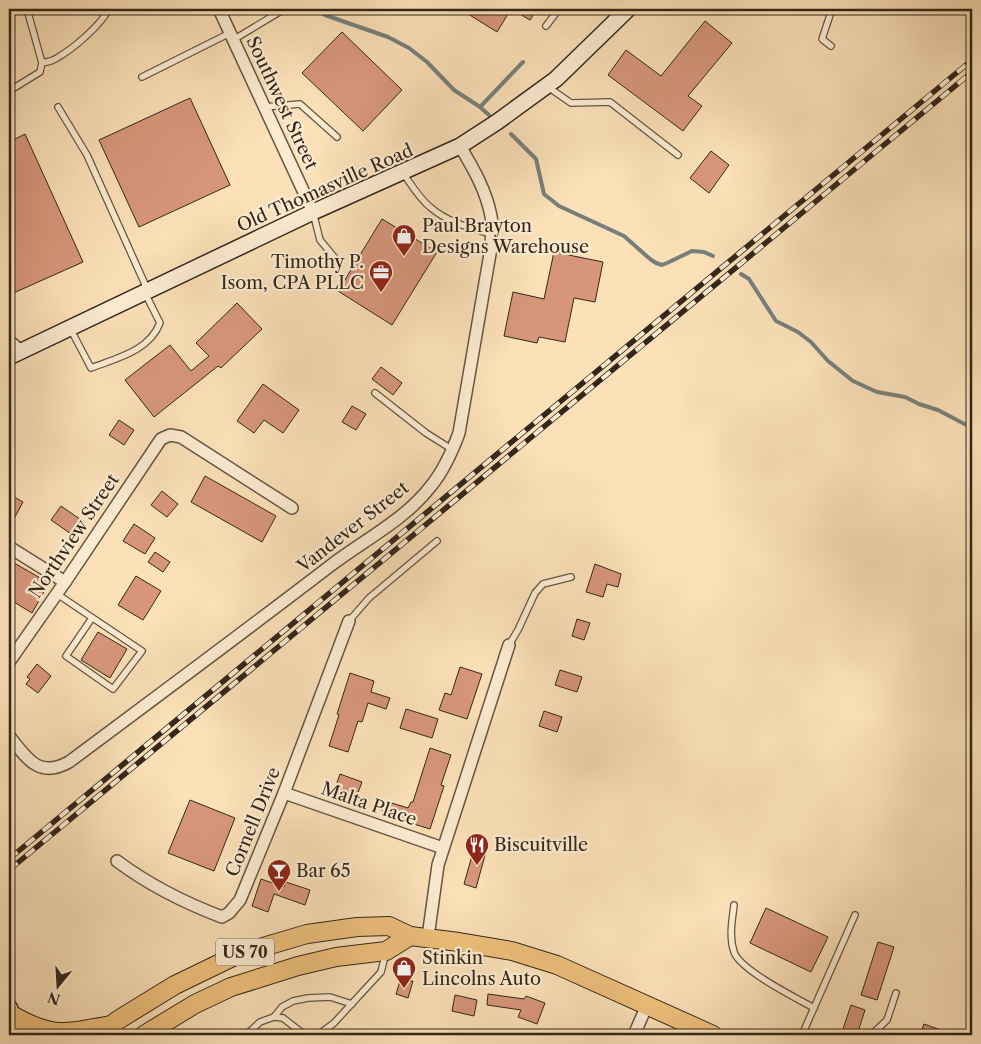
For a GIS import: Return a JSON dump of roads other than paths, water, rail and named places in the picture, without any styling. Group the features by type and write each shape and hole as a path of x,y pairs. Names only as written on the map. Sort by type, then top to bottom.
{"main road":[{"name":"US 70","path":"104,1030 183,981 239,954 307,934 357,927 389,926 419,936 512,951 557,965 713,1035"},
{"name":"US 70","path":"144,1035 195,1004 231,987 298,966 336,958 386,951 419,936"},
{"path":"10,1011 28,1024 58,1033 104,1030"}],"street":[{"name":"Southwest Street","path":"219,9 313,212"},
{"name":"Old Thomasville Road","path":"15,354 313,212 460,146 546,86 587,50 628,9"},
{"name":"Vandever Street","path":"9,736 30,762 40,768 57,768 69,762 410,508 431,487 443,470 453,450 462,414 491,248 491,218 485,195 475,172 460,146"},
{"path":"9,341 15,354"},
{"name":"Northview Street","path":"9,662 161,439 170,435 181,437 292,508"},
{"path":"9,547 65,582"},
{"name":"Cornell Drive","path":"117,861 191,905 222,917 229,913 240,900 284,793 349,621"},
{"path":"419,936 443,848 508,645"},
{"name":"Malta Place","path":"284,793 443,848"},
{"path":"634,1035 646,1005"},
{"path":"10,1011 21,1035"}],"lane":[{"path":"9,91 40,72 42,63 27,9"},
{"path":"42,63 56,59 82,39 105,17 109,9"},
{"path":"546,26 559,9"},
{"path":"831,46 822,38 832,9"},
{"path":"142,77 232,37 281,12"},
{"path":"546,86 571,103 610,102 678,155"},
{"path":"264,107 300,104 337,137"},
{"path":"58,107 87,155 160,323 156,332 143,345 130,353 91,368 70,328"},
{"path":"403,173 430,207 460,225 491,234"},
{"path":"313,212 320,240 335,258"},
{"path":"375,392 426,433 453,450"},
{"path":"349,621 369,598 437,541"},
{"path":"508,645 518,630 535,593 543,584 571,577"},
{"path":"57,594 142,651 113,689 66,656 92,618"},
{"path":"734,905 731,934 735,954 753,972 814,1008"},
{"path":"802,1035 855,915"},
{"path":"249,1034 260,1022 274,1017 282,1018 296,1033 311,1035 322,1032 334,1023 381,972 386,951"},
{"path":"871,1035 886,1020 896,993"},
{"path":"274,1017 282,1007 293,1001 308,998 330,998 352,1004"}],"waterway":[{"path":"315,9 325,15 388,37 409,48 427,62 454,90 489,115"},
{"path":"480,107 523,62"},
{"path":"511,134 536,159 544,194 559,206 624,236 650,259 662,265 692,251 704,252 713,256"},
{"path":"741,274 749,279 776,321 798,332 811,342 828,361 853,381 877,392 905,397 938,410 972,428"}],"railway":[{"path":"9,859 972,60"},
{"path":"9,870 972,72"}],"place":[{"name":"Paul Brayton Designs Warehouse","path":"404,257"},
{"name":"Timothy P. Isom, CPA PLLC","path":"381,293"},
{"name":"Biscuitville","path":"477,866"},
{"name":"Bar 65","path":"279,892"},
{"name":"Stinkin Lincolns Auto","path":"404,989"}]}
